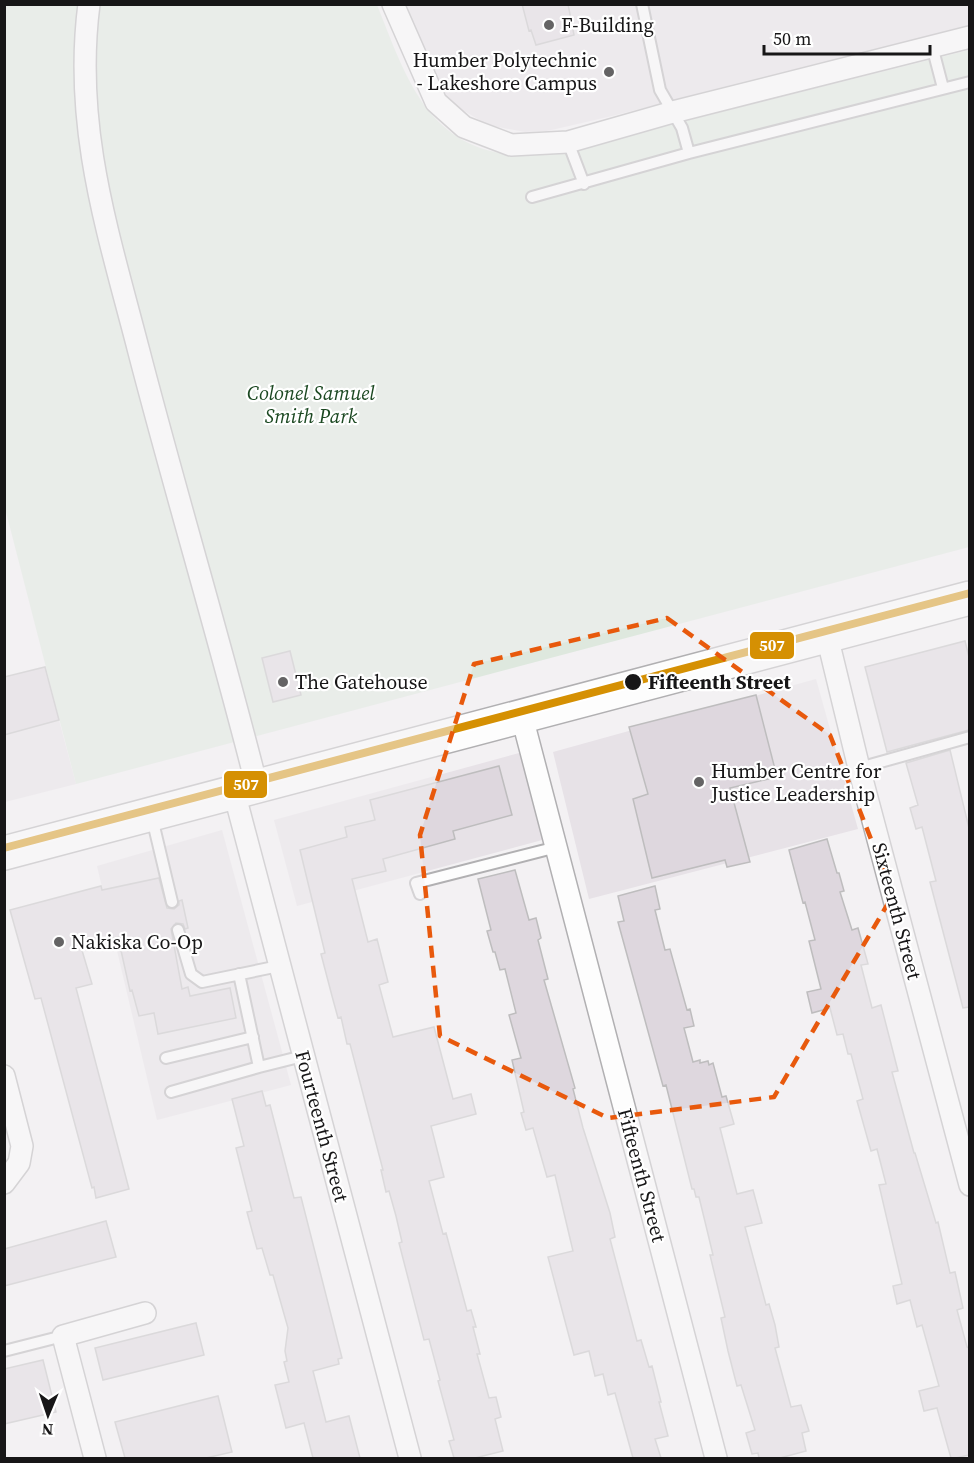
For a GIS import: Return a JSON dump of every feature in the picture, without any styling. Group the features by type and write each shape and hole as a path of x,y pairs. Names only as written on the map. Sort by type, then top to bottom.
{"main road":[{"path":"4,853 969,598"}],"street":[{"name":"Fourteenth Street","path":"89,4 84,56 86,120 101,204 161,439 245,790 279,966 410,1458"},
{"path":"393,4 436,102 464,127 511,145 568,141 969,37"},
{"name":"Sixteenth Street","path":"827,636 859,768 969,1185"},
{"name":"Fifteenth Street","path":"522,717 716,1458"},
{"path":"4,1076 22,1146 19,1162 4,1183"},
{"path":"95,1458 63,1336 145,1313"}],"lane":[{"path":"642,4 660,90 682,128 689,153"},
{"path":"932,46 943,88"},
{"path":"532,197 689,153 969,82"},
{"path":"568,141 584,184"},
{"path":"859,768 969,737"},
{"path":"151,814 172,902"},
{"path":"420,894 416,883 557,847"},
{"path":"178,930 191,974 202,982 279,966"},
{"path":"238,974 259,1067"},
{"path":"166,1058 253,1037"},
{"path":"171,1092 303,1056"},
{"path":"4,1351 63,1336"}],"highlighted area":[{"path":"667,618 830,735 893,895 774,1097 608,1118 440,1036 420,835 474,664"}],"shaded area":[{"name":"Humber Polytechnic - Lakeshore Campus","path":"969,4 970,26 612,116 547,131 525,132 488,125 459,108 446,97 435,80 402,5"},
{"path":"45,667 76,784 5,802 5,677"},
{"path":"816,679 858,829 589,899 553,752"},
{"path":"523,752 546,839 297,906 274,820"},
{"path":"222,830 291,1085 157,1120 97,866"}],"green space":[{"name":"Colonel Samuel Smith Park","path":"4,5 377,5 410,81 423,103 440,123 460,138 485,149 515,155 557,153 969,50 969,547 76,784 5,508"}],"building":[{"name":"F-Building","path":"522,4 568,4 574,35 536,45 531,30 529,31"},
{"path":"965,641 969,657 969,730 887,752 865,667"},
{"name":"The Gatehouse","path":"290,651 301,695 273,702 262,658"},
{"path":"45,667 59,720 4,735 4,677"},
{"name":"Humber Centre for Justice Leadership","path":"756,695 777,777 730,788 750,862 727,867 725,860 652,878 633,799 648,794 629,727"},
{"path":"950,750 969,828 969,1007 963,1008 930,882 936,881 922,827 916,829 910,808 918,805 906,763"},
{"path":"499,766 512,815 453,831 455,839 383,859 386,871 352,879 368,942 377,939 388,982 379,985 393,1037 434,1027 453,1099 471,1094 476,1114 431,1126 444,1177 429,1181 467,1311 471,1310 476,1327 473,1327 480,1354 477,1354 489,1398 496,1397 501,1417 495,1419 503,1451 475,1458 454,1458 449,1441 454,1440 438,1381 440,1380 429,1339 424,1340 399,1243 402,1242 396,1216 389,1191 386,1192 381,1170 383,1170 350,1044 347,1044 341,1017 338,1018 332,996 321,954 325,953 300,850 347,837 345,827 375,820 370,800"},
{"path":"827,839 844,891 840,892 852,930 858,928 868,964 861,965 872,1008 881,1005 898,1071 892,1072 914,1153 936,1223 938,1222 950,1273 955,1272 963,1308 957,1310 969,1348 969,1455 956,1458 951,1458 937,1408 924,1411 919,1391 939,1386 922,1325 917,1327 910,1300 897,1304 893,1286 902,1284 879,1185 886,1184 877,1149 871,1151 857,1101 863,1099 851,1054 848,1054 843,1034 837,1035 830,1008 812,1013 807,992 821,989 809,941 815,940 789,850"},
{"path":"515,870 529,920 536,918 541,938 538,940 548,979 544,980 575,1088 573,1089 583,1128 610,1213 615,1237 610,1239 637,1341 641,1340 649,1367 652,1366 661,1402 659,1402 668,1436 655,1439 661,1458 633,1458 615,1393 608,1395 603,1374 595,1376 589,1351 574,1355 548,1257 573,1251 555,1175 547,1177 533,1128 526,1130 521,1113 524,1112 512,1060 521,1058 509,1015 516,1013 505,969 500,970 487,931 491,930 478,879"},
{"path":"159,878 167,908 174,909 182,900 188,928 185,929 183,924 176,923 171,929 182,989 188,987 190,996 230,988 236,1018 158,1034 154,1013 139,1016 132,990 130,991 118,937 81,947 92,984 76,988 129,1189 96,1198 41,998 35,999 10,910 101,886 102,890"},
{"path":"655,886 660,909 655,910 665,950 670,949 687,1010 690,1009 694,1026 684,1028 693,1062 700,1060 700,1063 708,1061 709,1065 713,1063 722,1097 726,1096 734,1124 720,1128 737,1194 753,1190 762,1223 745,1227 766,1305 769,1304 775,1325 779,1347 775,1348 791,1407 801,1405 809,1431 802,1433 806,1451 780,1458 759,1458 758,1453 752,1454 746,1433 755,1430 741,1385 737,1386 728,1351 721,1318 725,1317 699,1197 696,1197 692,1189 666,1085 663,1086 618,922 624,921 618,896"},
{"path":"262,1091 266,1106 270,1105 294,1198 301,1197 342,1358 338,1359 339,1364 313,1371 326,1422 349,1416 360,1458 313,1458 304,1423 286,1428 275,1385 289,1382 284,1362 287,1361 285,1351 288,1328 273,1275 270,1275 262,1248 257,1249 247,1212 252,1211 236,1148 244,1146 232,1099"},
{"path":"106,1221 116,1257 4,1286 4,1249"},
{"path":"196,1323 204,1355 103,1380 95,1348"},
{"path":"43,1360 56,1412 4,1424 4,1369"},
{"path":"218,1396 232,1452 206,1458 125,1458 115,1422"}],"transit line":[{"name":"507","path":"4,848 970,593"}],"place":[{"name":"F-Building","path":"549,25"},
{"name":"Humber Polytechnic - Lakeshore Campus","path":"609,72"},
{"name":"The Gatehouse","path":"283,682"},
{"name":"Fifteenth Street","path":"633,682"},
{"name":"Humber Centre for Justice Leadership","path":"699,782"},
{"name":"Nakiska Co-Op","path":"59,942"}]}
